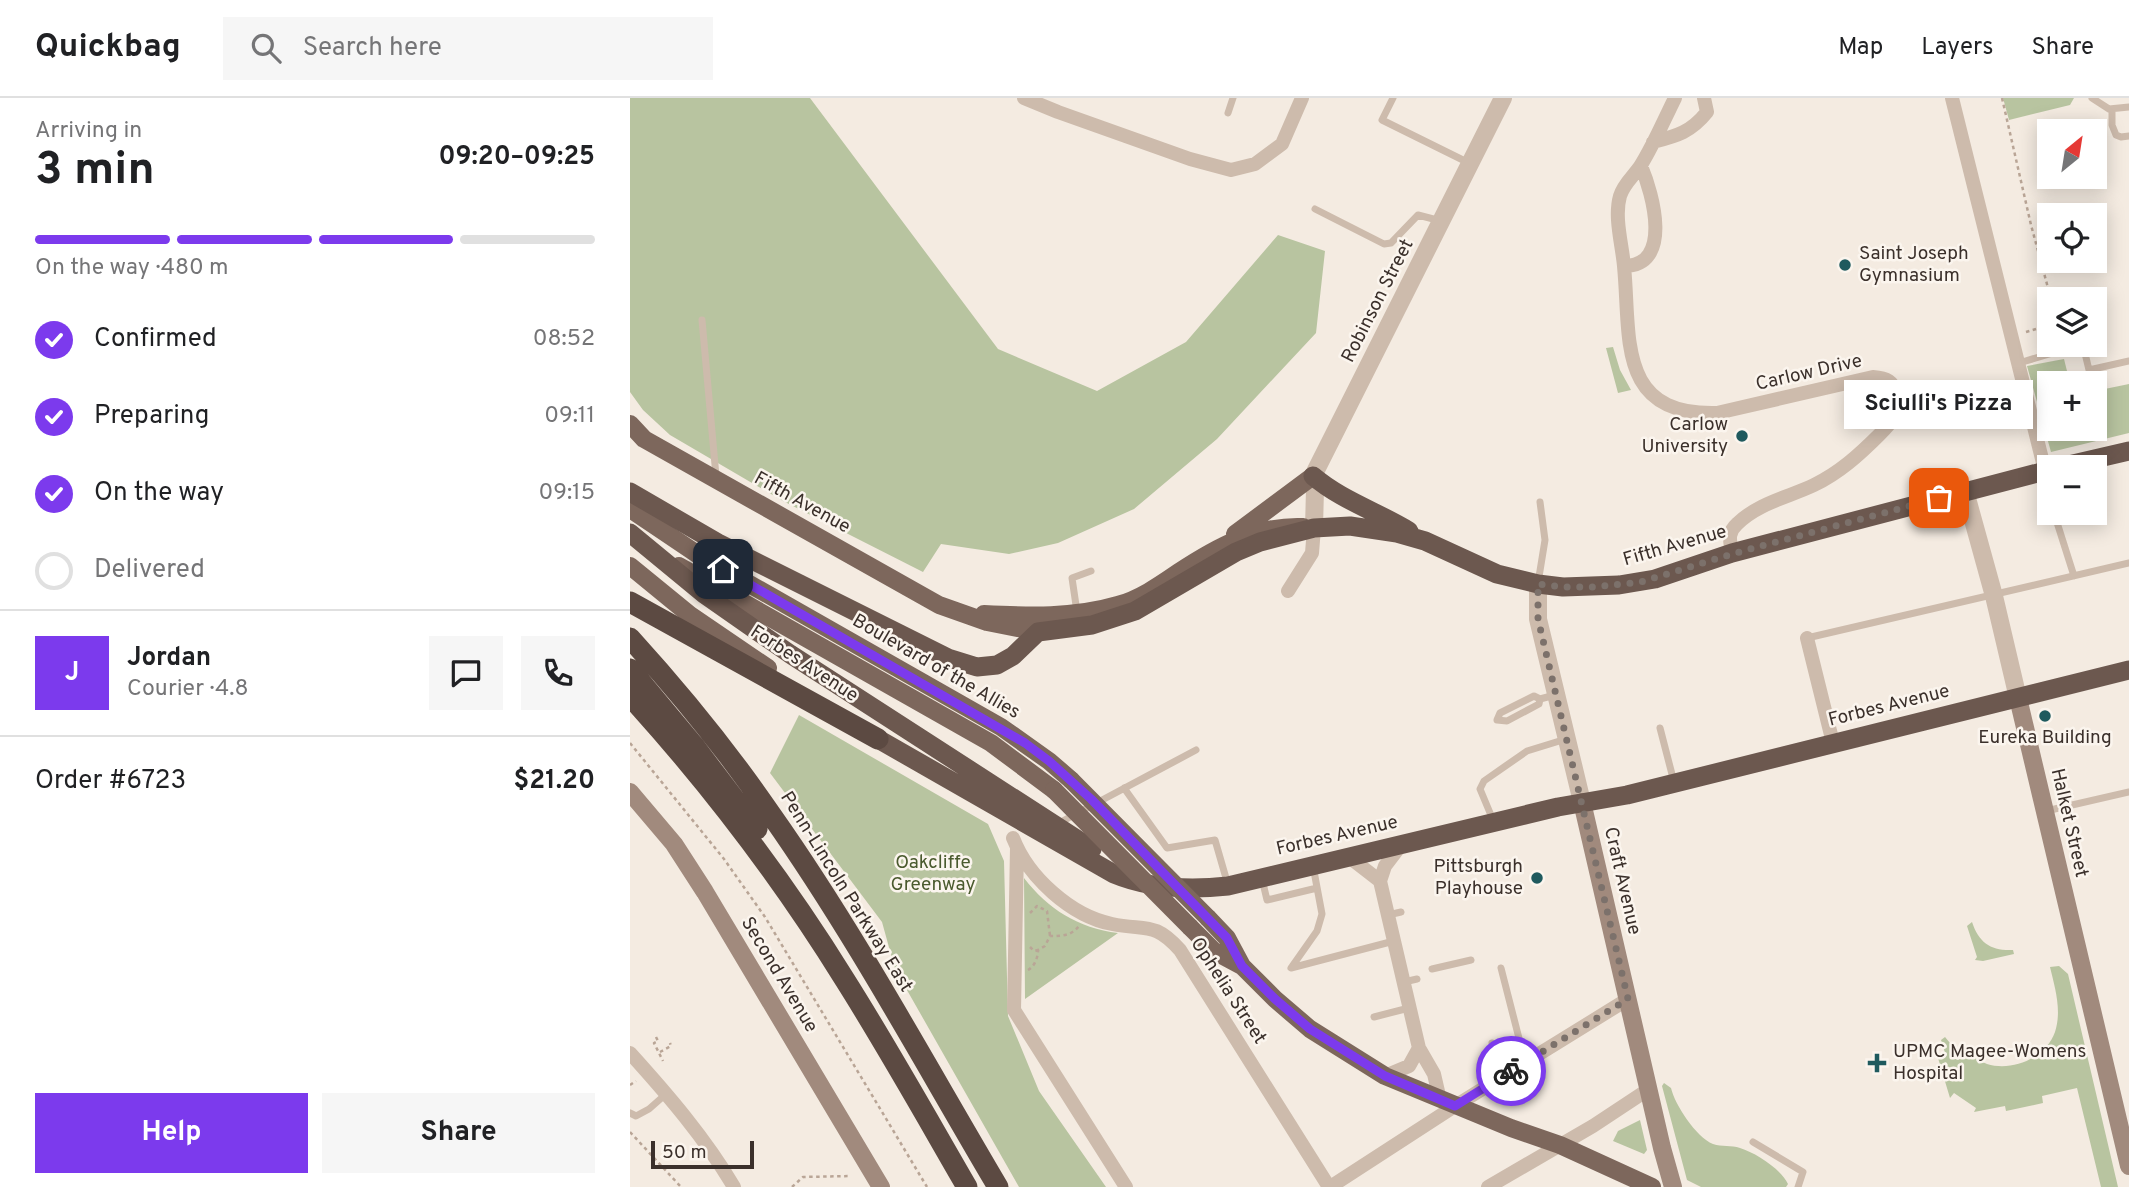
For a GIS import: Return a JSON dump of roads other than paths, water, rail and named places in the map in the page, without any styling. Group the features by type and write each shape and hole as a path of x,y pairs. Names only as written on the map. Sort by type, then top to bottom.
{"highway":[{"name":"Fifth Avenue","path":"2107,456 2129,451"},
{"name":"Fifth Avenue","path":"1038,632 1092,625 1135,611 1236,552 1260,542 1314,528 1334,526 1374,529 1425,541 1496,574 1538,584 1594,587 1641,582 1732,554 2037,473"},
{"path":"1313,476 1338,494 1385,516 1425,541"},
{"path":"630,492 719,542 957,662 977,667 997,665 1013,656 1038,632"},
{"path":"630,533 698,589 790,654 1125,868 1168,886"},
{"path":"630,603 878,739"},
{"name":"Penn-Lincoln Parkway East","path":"630,638 712,734 809,870 998,1187"},
{"path":"630,669 703,757 780,863 967,1187"},
{"name":"Forbes Avenue","path":"878,739 1107,871 1139,883 1197,889 1228,886 1582,802 1674,783 2129,670"},
{"path":"630,696 722,807 805,918 846,981"}],"main road":[{"name":"Fifth Avenue","path":"630,424 644,439 939,605 1006,628 1038,632"},
{"path":"1215,550 1313,476"},
{"name":"Boulevard of the Allies","path":"630,509 700,556 1001,727 1049,761 1227,938 1242,966"},
{"name":"Fifth Avenue","path":"957,612 1045,616 1118,605 1138,597 1215,550 1260,531 1283,526 1314,528"},
{"name":"Boulevard of the Allies","path":"630,533 690,572 991,743 1054,790 1214,951 1242,966 1310,1029 1385,1076 1448,1103 1560,1144 1653,1187"},
{"name":"Forbes Avenue","path":"630,566 713,632 878,739"},
{"name":"Halket Street","path":"2018,698 2124,1123 2129,1166"},
{"name":"Second Avenue","path":"630,792 674,844 705,892 881,1187"},
{"name":"Craft Avenue","path":"1582,802 1673,1187"}],"street":[{"path":"1024,98 1058,113 1190,159 1231,170 1255,164 1282,144 1302,98"},
{"name":"Robinson Street","path":"1314,528 1313,476 1503,98"},
{"name":"Carlow Drive","path":"1675,98 1641,166 1627,182 1620,197 1620,237 1630,354 1642,382 1662,402 1684,410 1717,413 1873,377 1885,378 1894,386 1900,401 1898,412 1857,457 1832,475 1759,508 1739,521 1731,530 1729,538 1732,554"},
{"path":"1952,98 2018,363 2047,455"},
{"path":"1653,142 1675,136 1696,125 1706,105"},
{"path":"1624,267 1637,266 1654,245 1656,228 1653,208 1641,166"},
{"name":"Halket Street","path":"1965,491 2018,698"},
{"path":"1288,591 1312,553 1314,528"},
{"name":"Craft Avenue","path":"1538,584 1538,619 1548,697 1566,739 1582,802"},
{"path":"1807,638 1833,743"},
{"name":"Ophelia Street","path":"1126,1187 1014,1010 1015,843 1046,886 1069,906 1097,920 1150,928 1168,937 1180,950 1330,1187"},
{"path":"1381,881 1385,866 1401,845"},
{"path":"1349,858 1381,881 1394,914 1394,941 1411,981 1410,1008 1419,1048 1448,1103"},
{"path":"1330,1187 1448,1103 1499,1079 1628,999"},
{"path":"1385,1076 1409,1066 1419,1048"},
{"path":"630,1053 708,1148 734,1187"},
{"path":"1488,1187 1649,1089"}],"lane":[{"path":"1228,113 1233,98"},
{"path":"1393,98 1382,120 1470,164"},
{"path":"2092,98 2112,109 2129,107"},
{"path":"2112,109 2112,125 2116,135 2129,136"},
{"path":"1315,209 1384,244 1391,243 1418,215 1442,221"},
{"path":"702,320 716,481"},
{"path":"2018,363 2039,357"},
{"path":"2085,357 2089,370 2129,360"},
{"path":"1538,584 1545,540 1541,502"},
{"path":"2058,525 2074,576"},
{"path":"1807,638 2129,563"},
{"path":"1077,612 1072,578 1091,571"},
{"path":"1534,696 1548,697 1507,721 1497,720 1500,713 1534,696"},
{"path":"1660,728 1674,783"},
{"path":"1495,823 1480,789 1484,781 1527,751 1566,739"},
{"path":"1055,825 1196,750"},
{"path":"1124,788 1167,848 1215,840 1228,886"},
{"path":"2045,811 2129,792"},
{"path":"1313,865 1322,914 1312,939 1290,968 1394,941"},
{"path":"1262,877 1267,900 1317,888"},
{"path":"1432,969 1471,960"},
{"path":"1501,968 1522,1050 1530,1059"},
{"path":"1374,1017 1410,1008"},
{"path":"1492,1043 1499,1079"},
{"path":"633,1115 649,1109 666,1094"},
{"path":"1753,1142 1803,1172 1798,1187"}],"place":[{"name":"Saint Joseph Gymnasium","path":"1845,265"},
{"name":"Carlow University","path":"1742,436"},
{"name":"Sciulli's Pizza","path":"1939,498"},
{"name":"Eureka Building","path":"2045,716"},
{"name":"Pittsburgh Playhouse","path":"1537,878"},
{"name":"UPMC Magee-Womens Hospital","path":"1877,1063"}],"park label":[{"name":"Oakcliffe Greenway","path":"933,874"}]}
